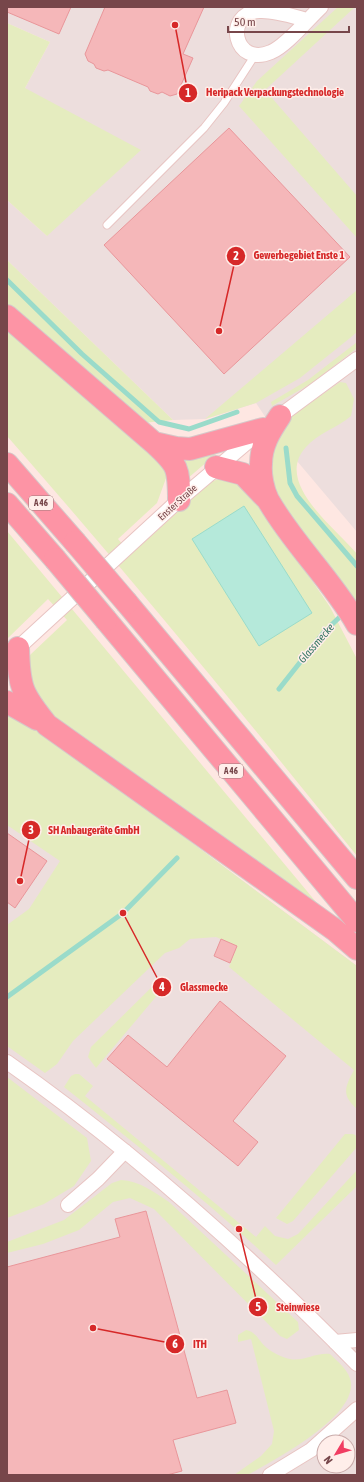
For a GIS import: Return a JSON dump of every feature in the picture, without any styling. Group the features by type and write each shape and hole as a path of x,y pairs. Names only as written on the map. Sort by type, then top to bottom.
{"highway":[{"path":"7,316 154,443 176,467 179,478 178,500"},
{"path":"154,443 176,448 190,449 272,423"},
{"path":"267,498 261,474 262,457 272,423"},
{"name":"A 46","path":"7,464 127,603 357,878"},
{"path":"216,467 243,474 254,483 267,498 336,591 356,622"},
{"name":"A 46","path":"7,504 55,559 357,921"},
{"path":"12,653 19,671 24,695 47,725"},
{"path":"7,702 47,725 335,930 357,949"}],"street":[{"path":"307,20 264,11 253,12 245,16 237,28 236,34 247,52 255,55 269,53 280,47 321,7"},
{"name":"Enster Straße","path":"12,653 178,500 216,467 357,359"},
{"path":"7,1062 46,1089 125,1151 230,1240 357,1364"},
{"path":"68,1205 98,1179 125,1151"},
{"path":"336,1342 357,1340"},
{"path":"270,1475 311,1450 357,1409"}],"lane":[{"path":"107,225 204,128 224,103 255,55"}],"shaded area":[{"path":"7,7 357,7 357,532 286,448 256,403 205,419 173,420 7,260 7,200 47,236 25,88 50,42 7,23"},
{"path":"7,710 160,819 357,966 357,1475 7,1475"}],"green space":[{"path":"338,7 355,7 265,90 357,196 357,238 239,106 257,81"},
{"path":"7,23 50,42 25,88 141,150 47,236 7,200"},
{"path":"7,260 173,420 142,423 7,305"},
{"path":"357,290 357,332 350,338 300,378 256,403 205,419"},
{"path":"7,328 169,470 157,503 118,539 131,554 211,482 223,478 232,479 250,490 330,607 357,659 357,856 184,644 7,436"},
{"path":"357,342 357,348 312,383 272,406 271,402 308,380"},
{"path":"340,382 346,383 354,399 351,416 316,438 306,447 298,461 297,475 302,490 311,504 357,554 357,606 283,506 273,485 270,452 286,420"},
{"path":"223,448 187,479 175,453"},
{"path":"7,531 326,914 53,719 28,685 30,655 67,620 48,599 7,639"},
{"path":"7,710 18,716 160,819 357,966 357,1109 352,1104 346,1091 348,1081 354,1070 229,967 237,946 216,937 190,939 179,948 165,953 73,1041 57,1064 45,1073 7,1046 7,925 29,909 60,861 7,825"},
{"path":"163,976 167,978 165,986 96,1068 88,1057 91,1047"},
{"path":"79,1074 93,1086 85,1096 256,1237 265,1226 275,1236 288,1239 298,1234 357,1170 357,1186 276,1265 198,1196 64,1087 71,1076"},
{"path":"7,1077 87,1138 91,1161 74,1186 44,1204 7,1218"},
{"path":"345,1134 353,1134 357,1136 357,1147 293,1221 287,1224 276,1218"},
{"path":"121,1180 134,1182 141,1185 169,1202 298,1322 299,1330 287,1339 280,1336 154,1209 130,1198 113,1202 79,1230 43,1244 7,1253 7,1242 64,1220 112,1183"},
{"path":"246,1330 253,1333 269,1350 287,1358 295,1360 320,1354 330,1354 346,1371 351,1383 349,1396 341,1409 329,1422 314,1434 298,1446 255,1471 247,1475 234,1475 261,1456 272,1444 274,1431 251,1339 238,1342 238,1335"}],"water":[{"path":"244,506 312,613 259,646 192,539"}],"building":[{"path":"7,7 71,7 59,34 7,12"},
{"path":"105,7 204,7 183,54 193,58 177,94 170,96 162,92 158,94 150,91 148,87 108,70 104,71 96,68 94,64 88,61 85,54"},
{"path":"229,128 350,257 224,374 104,245"},
{"path":"7,833 47,861 15,908 7,902"},
{"path":"221,939 237,946 230,963 214,956"},
{"path":"220,1001 286,1056 233,1121 258,1142 238,1166 107,1059 128,1035 167,1067"},
{"path":"146,1211 197,1398 227,1390 236,1423 173,1440 182,1471 167,1475 7,1475 7,1267 120,1237 115,1219"}],"waterway":[{"path":"7,280 82,354 159,422 189,429 237,412"},
{"path":"286,448 290,483 297,496 357,566"},
{"name":"Glassmecke","path":"279,689 324,632 344,613"},
{"name":"Glassmecke","path":"7,997 123,913 177,858"}],"place":[{"name":"Heripack Verpackungstechnologie","path":"175,25"},
{"name":"Gewerbegebiet Enste 1","path":"219,331"},
{"name":"SH Anbaugeräte GmbH","path":"20,881"},
{"name":"Glassmecke","path":"123,913"},
{"name":"Steinwiese","path":"239,1229"},
{"name":"ITH","path":"93,1328"}]}
